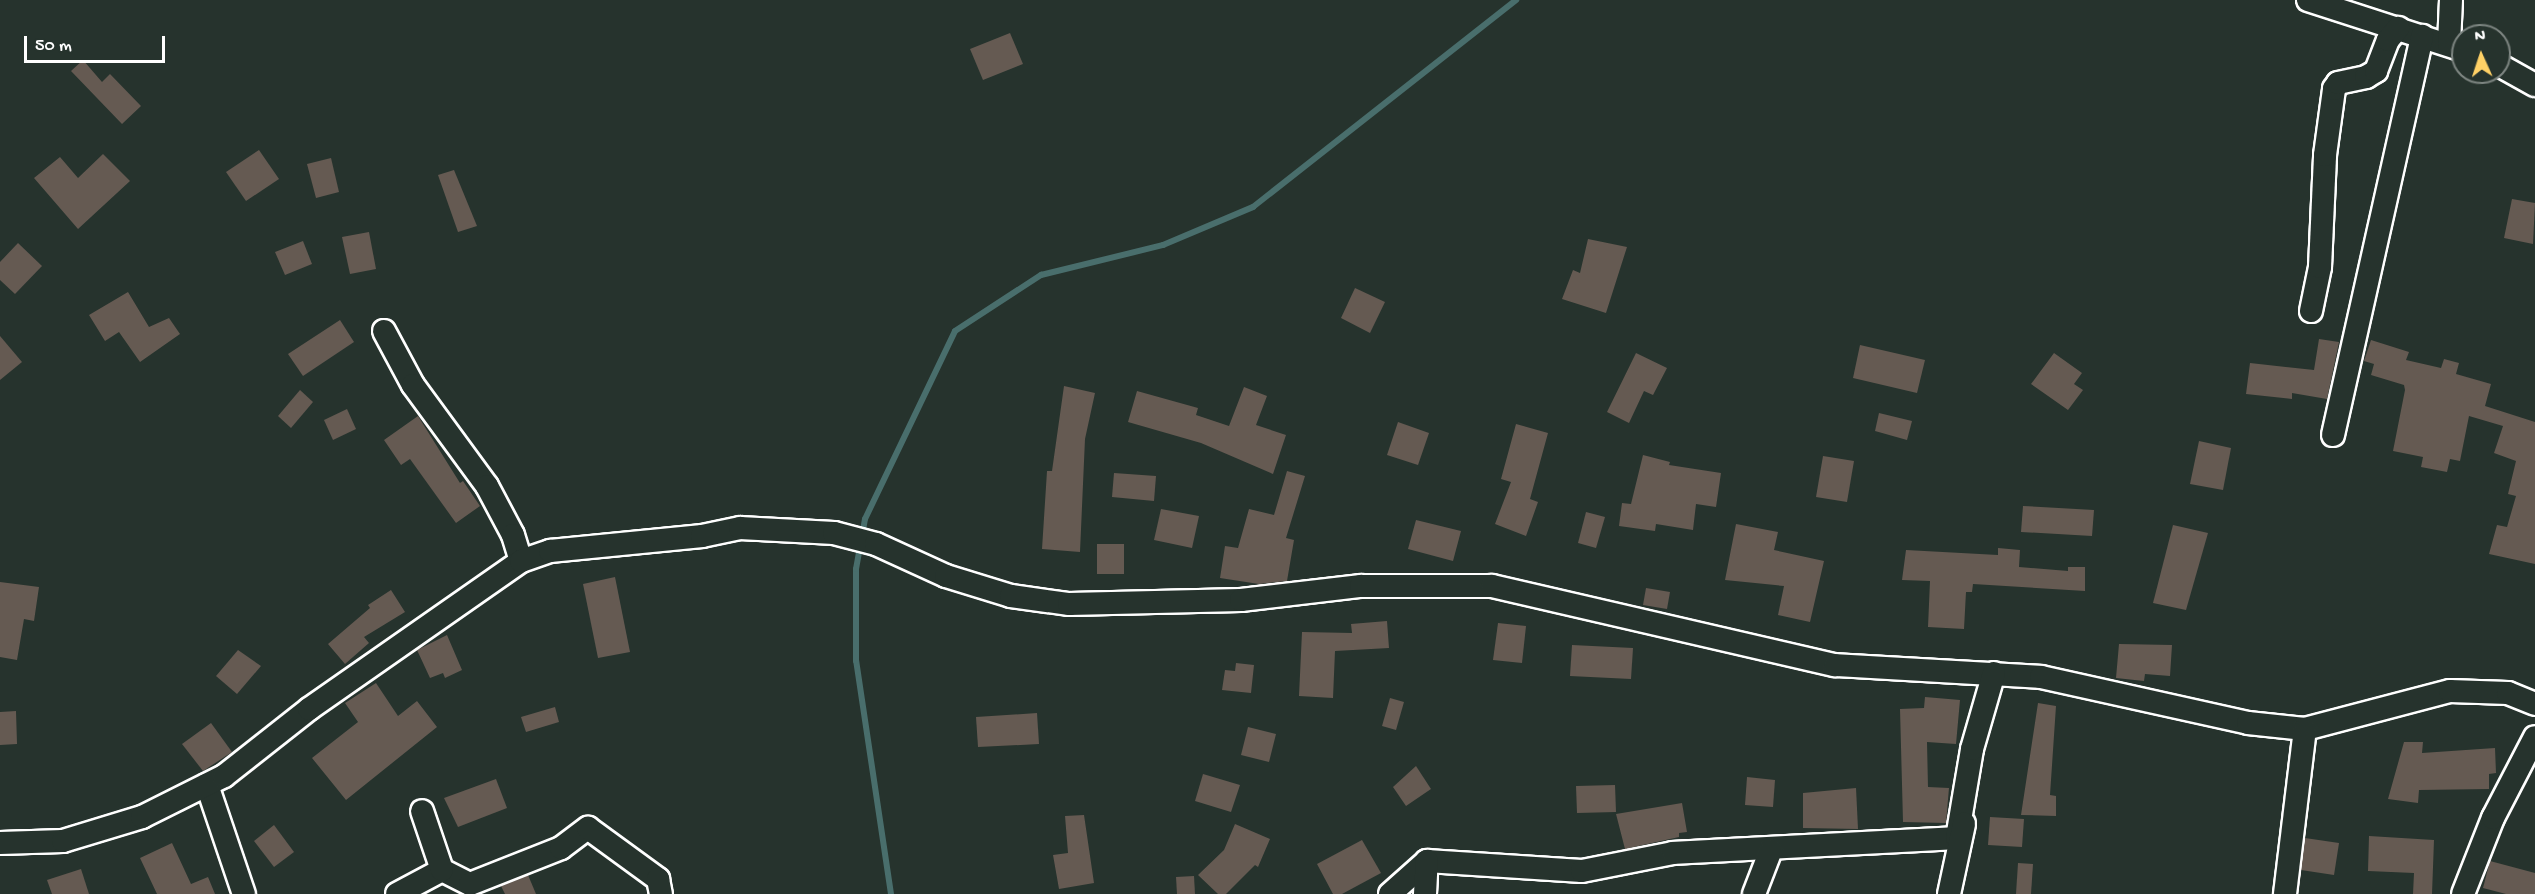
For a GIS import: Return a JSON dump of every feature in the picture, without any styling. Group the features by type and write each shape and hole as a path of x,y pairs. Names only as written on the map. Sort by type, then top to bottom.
{"street":[{"path":"2308,0 2451,45"},
{"path":"2451,0 2454,24"},
{"path":"2311,312 2320,267 2325,155 2334,90 2338,83 2366,77 2376,71 2388,40 2398,28"},
{"path":"2333,435 2422,36"},
{"path":"2511,72 2535,85"},
{"path":"384,331 412,385 487,486 513,535 520,561"},
{"path":"0,843 63,841 142,817 207,785 520,561 550,551 702,536 740,528 846,536 872,543 978,586 1011,596 1069,604 1241,600 1373,585 1492,585 1834,665 2041,677 2248,723 2305,729 2450,691 2508,693 2535,704"},
{"path":"1390,894 1427,861 1582,870 1673,853 1771,850 1957,838 1972,749 1994,673"},
{"path":"1949,894 1994,673"},
{"path":"2284,894 2305,729"},
{"path":"2463,894 2493,818 2535,737"},
{"path":"207,785 244,894"},
{"path":"422,811 442,870 470,884 561,848 588,828 658,879 661,894"},
{"path":"1754,894 1771,850"},
{"path":"1425,894 1427,861"},
{"path":"397,894 442,870"}],"building":[{"path":"1010,33 1023,64 983,80 970,49"},
{"path":"83,60 102,82 110,74 141,106 122,124 71,71"},
{"path":"259,150 279,179 246,201 226,172"},
{"path":"103,154 130,181 78,229 34,178 60,157 78,178"},
{"path":"331,158 339,192 316,198 307,164"},
{"path":"454,170 477,226 458,232 438,175"},
{"path":"2512,199 2535,203 2533,244 2504,238"},
{"path":"369,232 376,269 350,274 342,237"},
{"path":"1588,239 1627,247 1606,313 1562,299 1573,270 1580,273"},
{"path":"303,241 312,264 285,275 275,252"},
{"path":"18,243 42,266 15,294 0,280 0,262"},
{"path":"1355,288 1385,302 1370,333 1341,318"},
{"path":"128,292 149,327 169,318 180,334 140,362 119,332 105,341 89,315"},
{"path":"340,320 354,342 303,376 288,354"},
{"path":"0,336 22,362 0,380"},
{"path":"2319,339 2339,342 2327,399 2292,393 2292,399 2246,394 2250,363 2314,370"},
{"path":"2371,340 2409,352 2406,360 2441,368 2444,359 2459,363 2456,374 2491,384 2485,406 2535,422 2535,564 2489,554 2497,525 2507,527 2516,496 2508,494 2516,461 2494,453 2503,426 2469,416 2460,461 2450,459 2447,472 2421,467 2423,457 2393,451 2405,390 2404,385 2371,375 2374,364 2364,361"},
{"path":"1860,345 1925,360 1917,393 1853,378"},
{"path":"1636,353 1667,368 1653,395 1644,391 1629,423 1607,412"},
{"path":"2054,353 2082,373 2074,384 2083,390 2068,410 2031,384"},
{"path":"1064,386 1095,393 1085,439 1080,552 1042,549 1047,471 1052,471"},
{"path":"1244,387 1267,396 1256,425 1286,435 1273,474 1201,443 1128,422 1137,391 1198,408 1196,415 1229,426"},
{"path":"300,390 313,402 291,428 278,416"},
{"path":"347,409 356,429 333,440 324,420"},
{"path":"1879,413 1912,421 1907,440 1875,431"},
{"path":"418,416 460,483 463,481 480,506 456,523 410,459 401,465 384,440"},
{"path":"1398,422 1429,433 1418,465 1387,455"},
{"path":"1516,424 1548,433 1530,499 1538,502 1526,536 1495,524 1511,482 1501,479"},
{"path":"2199,441 2231,448 2223,490 2190,484"},
{"path":"1643,455 1670,462 1669,465 1721,473 1716,507 1696,504 1693,530 1656,524 1655,531 1619,526 1622,503 1631,504"},
{"path":"1823,456 1854,461 1847,502 1816,497"},
{"path":"1287,471 1305,476 1286,538 1294,540 1287,581 1259,584 1220,578 1225,546 1238,548 1249,509 1274,515"},
{"path":"1114,473 1156,476 1154,501 1112,497"},
{"path":"2023,506 2094,510 2092,536 2021,532"},
{"path":"1161,509 1199,516 1192,548 1154,540"},
{"path":"1586,512 1605,517 1596,548 1578,543"},
{"path":"1416,520 1461,531 1453,561 1408,549"},
{"path":"1736,524 1778,532 1774,550 1824,561 1810,622 1778,615 1784,586 1725,580"},
{"path":"2173,525 2208,533 2186,610 2153,603"},
{"path":"1097,544 1124,544 1124,574 1097,574"},
{"path":"1998,548 2020,550 2019,567 2068,571 2068,567 2085,567 2085,591 1973,584 1972,592 1966,592 1964,629 1928,627 1930,581 1902,580 1906,550 1998,555"},
{"path":"615,577 630,652 598,658 583,584"},
{"path":"0,582 39,587 34,621 24,619 17,660 0,657"},
{"path":"1646,588 1670,592 1667,609 1643,605"},
{"path":"391,590 405,612 364,637 369,643 345,664 328,644 370,608 368,605"},
{"path":"1387,621 1389,648 1335,651 1333,698 1299,696 1302,632 1352,633 1351,624"},
{"path":"1498,623 1526,626 1522,663 1493,660"},
{"path":"447,635 462,670 445,678 443,673 430,678 417,650"},
{"path":"2119,644 2172,645 2170,676 2145,674 2144,681 2116,678"},
{"path":"1572,645 1633,648 1631,679 1570,676"},
{"path":"238,650 261,666 237,694 216,676"},
{"path":"1236,663 1254,665 1251,693 1222,690 1225,670 1235,671"},
{"path":"376,683 398,716 417,701 437,727 346,800 312,758 358,722 345,703"},
{"path":"1925,697 1960,700 1956,744 1927,742 1928,787 1949,788 1946,823 1903,822 1900,709 1924,708"},
{"path":"1390,698 1404,702 1396,730 1382,726"},
{"path":"2038,703 2056,706 2050,795 2056,796 2056,816 2021,815"},
{"path":"555,707 559,722 526,732 521,717"},
{"path":"16,711 17,744 0,745 0,712"},
{"path":"1037,713 1039,744 978,747 976,717"},
{"path":"211,723 232,752 203,771 182,744"},
{"path":"1248,727 1276,734 1269,762 1241,755"},
{"path":"2404,742 2423,742 2422,753 2495,748 2496,773 2489,774 2489,789 2419,790 2418,803 2388,799"},
{"path":"1416,766 1431,789 1406,806 1393,787"},
{"path":"1203,774 1240,785 1231,812 1195,801"},
{"path":"1747,777 1775,780 1773,807 1745,805"},
{"path":"496,779 507,808 458,827 444,798"},
{"path":"1615,785 1616,812 1577,813 1576,786"},
{"path":"1856,788 1858,829 1803,828 1803,793"},
{"path":"1682,803 1687,832 1679,833 1679,837 1625,849 1616,814"},
{"path":"1084,815 1094,883 1059,889 1053,855 1068,853 1065,816"},
{"path":"1990,817 2024,819 2022,847 1988,845"},
{"path":"1235,824 1270,839 1258,867 1255,865 1226,894 1218,894 1198,875 1224,850"},
{"path":"274,825 294,852 274,867 254,841"},
{"path":"2369,836 2434,840 2432,894 2413,894 2414,873 2368,871"},
{"path":"2305,838 2339,843 2334,875 2301,870"},
{"path":"1362,840 1381,873 1342,894 1333,894 1317,864"},
{"path":"172,843 191,884 208,877 215,894 157,894 140,858"},
{"path":"2490,861 2535,873 2535,894 2506,894 2483,888"},
{"path":"2018,863 2033,864 2031,894 2016,894"},
{"path":"81,869 89,894 52,894 47,880"},
{"path":"528,875 536,894 505,894 501,886"},
{"path":"1194,876 1195,894 1177,894 1176,877"}],"waterway":[{"path":"891,894 856,661 856,569 865,519 955,331 1041,275 1163,245 1253,207 1516,0"}]}
